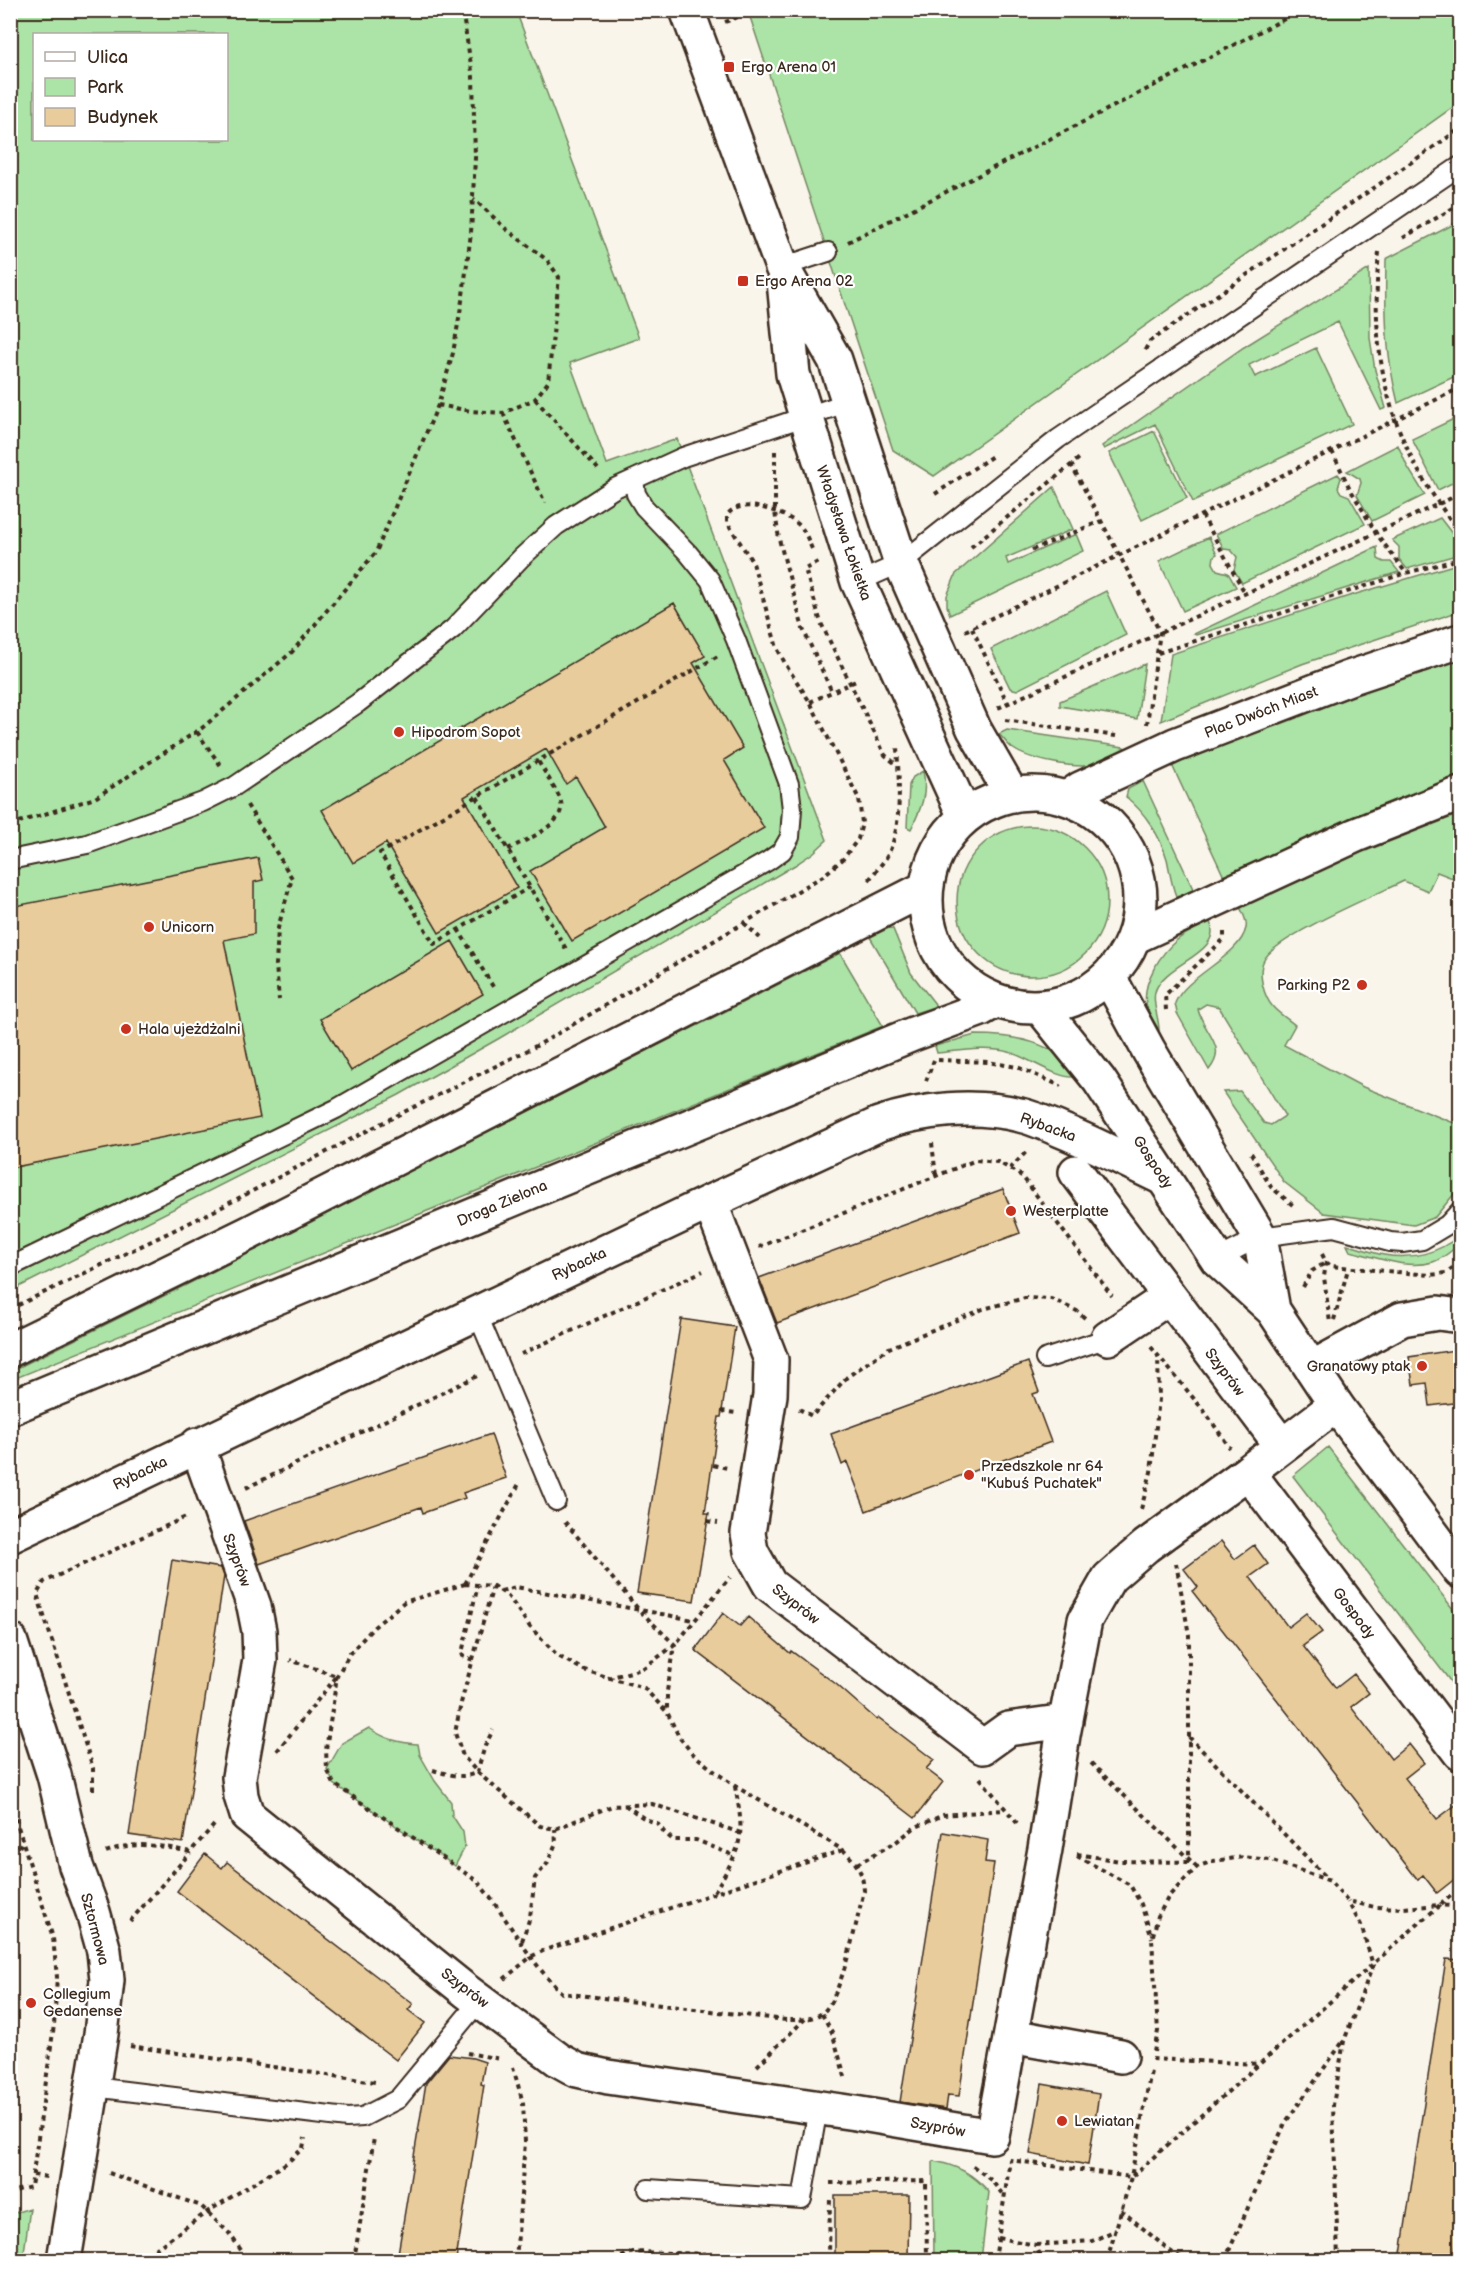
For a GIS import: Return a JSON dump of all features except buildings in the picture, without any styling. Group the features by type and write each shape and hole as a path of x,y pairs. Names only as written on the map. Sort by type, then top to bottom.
{"street":[{"name":"Władysława Łokietka","path":"687,10 782,267 835,360 901,563 974,729 1012,795"},
{"name":"Władysława Łokietka","path":"782,267 793,374 858,582 965,817"},
{"name":"Plac Dwóch Miast","path":"1067,798 1080,789 1175,745 1349,678 1461,641"},
{"path":"1040,793 1067,798 1098,814 1122,838 1137,870 1141,904 1134,937 1124,959 1109,977 1089,992 1066,1003 1041,1008 1017,1007 995,1001 970,987 950,968 935,944 927,916 926,888 933,861 946,837 965,817 987,803 1012,795 1040,793"},
{"path":"1134,937 1356,835 1461,794"},
{"path":"10,1350 249,1233 926,888"},
{"name":"Gospody","path":"1109,977 1159,1069 1260,1237 1273,1310"},
{"name":"Droga Zielona","path":"10,1408 913,1034 981,1009 995,1001"},
{"name":"Gospody","path":"1041,1008 1099,1080 1217,1259 1273,1310 1336,1405 1461,1570"},
{"name":"Rybacka","path":"10,1536 711,1202 879,1124 908,1114 981,1111 1020,1115 1084,1140 1163,1178"},
{"name":"Szyprów","path":"1076,1172 1282,1446"},
{"name":"Szyprów","path":"711,1202 771,1360 770,1395 748,1533 751,1551 770,1585 983,1747 1008,1729 1065,1728"},
{"path":"1120,1330 1169,1297"},
{"path":"1312,1368 1402,1318 1438,1313 1461,1316"},
{"name":"Szyprów","path":"197,1445 254,1606 259,1631 260,1660 239,1777 241,1796 247,1815 480,2000 559,2060 576,2070 608,2077 804,2105 992,2136 1045,1849 1084,1620 1109,1578 1146,1546 1336,1405"},
{"name":"Gospody","path":"1248,1472 1461,1753"},
{"name":"Sztormowa","path":"10,1640 54,1775 76,1866 104,1951 107,1980 93,2087 64,2260"},
{"path":"1011,2036 1121,2056"}],"lane":[{"path":"858,582 901,563 1058,439 1461,166"},
{"path":"782,267 828,252"},
{"path":"10,860 87,844 203,802 235,786 358,702 453,629 521,558 556,526 615,488 683,457 849,402"},
{"path":"10,1268 336,1109 782,851 789,837 792,809 789,784 738,644 710,580 644,507 636,494 634,480"},
{"path":"1217,1259 1260,1237 1334,1227 1390,1242 1422,1240 1447,1225 1461,1211"},
{"path":"477,1313 556,1501"},
{"path":"1045,1359 1120,1330"},
{"path":"93,2087 347,2118 363,2117 398,2099 480,2000"},
{"path":"648,2189 802,2199 804,2105"}],"path":[{"path":"10,825 95,798 197,732 292,652 376,552 438,405 453,353 463,295 471,233 476,158 473,77 462,10"},
{"path":"749,14 756,10"},
{"path":"828,252 1302,10"},
{"path":"438,405 471,411 502,413 535,399 548,381 559,277 547,260 506,229 473,199"},
{"path":"1397,241 1461,204"},
{"path":"1388,246 1379,252 1376,307 1378,352 1388,397 1395,420 1413,459 1438,504 1461,532"},
{"path":"1008,704 972,628 1461,388"},
{"path":"535,399 615,488"},
{"path":"502,413 556,526"},
{"path":"1332,451 1348,485 1376,533 1406,573"},
{"path":"1071,464 1160,632 1148,721"},
{"path":"991,711 1461,494"},
{"path":"10,1309 218,1209 540,1044 823,876 843,860 858,838 862,823 859,799 810,702 777,648 753,563 727,522 727,514 738,506 753,506 792,520 802,528 822,572"},
{"path":"775,512 779,539 804,629 832,692"},
{"path":"1202,514 1245,594"},
{"path":"1032,550 1101,521"},
{"path":"1158,653 1406,573 1461,559"},
{"path":"818,562 805,569 821,623 885,755 898,765"},
{"path":"530,887 434,944 380,853 738,644"},
{"path":"810,702 858,680"},
{"path":"997,718 1125,737"},
{"path":"197,732 235,786 292,878 278,928 276,965 279,1000"},
{"path":"868,881 888,856 896,827 899,804 896,738"},
{"path":"508,849 550,826 560,815 561,802 538,761"},
{"path":"477,797 579,970"},
{"path":"1169,1018 1165,1009 1165,995 1224,939 1225,930 1222,922"},
{"path":"458,929 507,1011"},
{"path":"924,1053 934,1060 988,1062 1017,1067 1064,1088"},
{"path":"1247,1147 1271,1187 1306,1216 1326,1263 1324,1277 1331,1332 1348,1269"},
{"path":"93,1796 93,1768 37,1594 44,1582 217,1503 500,1364 733,1257 976,1160 998,1162 1022,1176 1120,1330"},
{"path":"1326,1263 1348,1269 1430,1275 1446,1273 1461,1262"},
{"path":"1300,1294 1312,1271 1326,1263"},
{"path":"770,1395 812,1416 847,1377 889,1348 983,1309 1024,1298 1051,1299 1120,1330 1158,1355 1248,1472"},
{"path":"1140,1513 1151,1472 1159,1399 1158,1355"},
{"path":"465,1584 520,1483 534,1449"},
{"path":"556,1501 567,1526 639,1610 675,1645"},
{"path":"1173,1526 1175,1558 1189,1635 1191,1860"},
{"path":"607,1678 642,1669 675,1645 736,1569"},
{"path":"465,1584 478,1585 493,1586 508,1596 530,1627 558,1656 584,1670 644,1688 667,1712 679,1737 692,1753 735,1786 843,1850 857,1864 864,1876 864,1891 835,1998 822,2013 805,2019 786,2020 562,1993 477,1881 334,1784 327,1769 326,1750 337,1676 350,1653 374,1627 404,1602 465,1584"},
{"path":"472,1660 463,1656 462,1653 478,1585"},
{"path":"493,1586 472,1660 455,1733 463,1756 477,1772 534,1822 555,1829 612,1806 652,1804 741,1833"},
{"path":"500,1591 516,1587 694,1620"},
{"path":"667,1712 667,1691 675,1645"},
{"path":"260,1660 281,1657 337,1676"},
{"path":"1065,1728 1197,1867"},
{"path":"433,1770 458,1776 470,1776 477,1772 493,1730"},
{"path":"1189,1737 1347,1901 1361,1925 1373,1965 1344,2041 1333,2105 1338,2260"},
{"path":"714,1893 739,1846 741,1818 735,1786"},
{"path":"10,1801 53,1938 57,1977 54,2025 31,2187 10,2192"},
{"path":"625,1805 645,1819 657,1823 673,1840 696,1840 735,1856"},
{"path":"857,1864 896,1842 914,1828 943,1815 1004,1810"},
{"path":"522,1942 530,1917 535,1878 547,1864 556,1843 555,1829"},
{"path":"10,1840 25,1848"},
{"path":"480,2000 532,1956 843,1850"},
{"path":"104,1951 190,1852"},
{"path":"1107,2260 1131,2177 1158,2031 1152,1939 1141,1904 1130,1885 1069,1852 1120,1861 1191,1860"},
{"path":"1152,1939 1158,1916 1169,1896 1197,1867 1213,1861 1244,1857 1270,1860 1330,1881"},
{"path":"995,2260 1010,2160 1131,2177 1461,1888"},
{"path":"1347,1901 1404,1908 1440,1905 1461,1907"},
{"path":"822,2013 832,2032 855,2113"},
{"path":"728,2094 805,2019"},
{"path":"1225,2260 1285,2123 1344,2041"},
{"path":"124,2045 384,2083 354,2260"},
{"path":"1121,2056 1260,2064"},
{"path":"511,2060 523,2103 525,2142 516,2260"},
{"path":"140,2260 207,2212 288,2162 303,2148 311,2114"},
{"path":"106,2172 201,2206 230,2233 248,2260"},
{"path":"613,2260 633,2252 829,2257 830,2183 926,2181 927,2260"},
{"path":"1121,2210 1185,2260"},
{"path":"998,2238 1035,2245 1092,2241 1116,2230"},
{"path":"1035,2245 1042,2260"}],"green space":[{"name":"Hipodrom Sopot","path":"11,11 516,11 639,338 570,363 607,464 677,439 827,840 795,865 399,1095 11,1291"},
{"path":"748,11 1460,11 1460,102 934,476 893,450"},
{"path":"1460,221 1458,314 1460,317 1460,374 1398,403 1390,366 1387,332 1386,259"},
{"path":"1369,269 1370,338 1375,370 1386,408 1381,410 1338,322 1249,365 1255,377 1316,348 1352,424 1201,496 1202,498 1193,502 1155,424 1104,449 1102,446 1244,347"},
{"path":"1460,416 1460,479 1438,490 1412,439"},
{"path":"1154,431 1187,498 1142,520 1109,453"},
{"path":"1398,445 1407,466 1425,495 1372,521 1357,495 1360,479 1347,471"},
{"path":"1338,474 1341,478 1338,488 1341,493 1349,496 1365,524 1242,583 1234,570 1237,557 1231,550 1224,549 1216,534"},
{"path":"1054,487 1073,529 1006,558 1008,564 1076,534 1083,551 950,615 947,596 956,574"},
{"path":"1440,518 1460,544 1460,554 1407,569 1399,559 1399,547 1392,540"},
{"path":"1209,537 1217,554 1214,556 1213,563 1217,570 1228,573 1236,587 1183,611 1159,561"},
{"path":"1377,547 1378,559 1391,562 1399,572 1194,634"},
{"path":"1460,563 1460,611 1302,664 1161,721 1171,654 1346,597"},
{"path":"1106,591 1126,635 1017,690 1010,688 991,649"},
{"path":"1460,655 1460,779 1225,879 1172,765 1272,721"},
{"path":"1145,664 1137,719 1060,706 1060,701"},
{"path":"1007,730 1124,747 1127,750 1089,766 1054,763 1029,756 1012,748 999,734"},
{"path":"923,771 925,787 923,801 911,829 907,827 909,785 913,777"},
{"path":"1143,781 1194,891 1183,898 1176,896 1167,859 1156,833 1126,797 1128,789"},
{"path":"1460,808 1460,881 1437,872 1428,891 1404,881 1306,928 1272,951 1262,965 1262,985 1270,1003 1295,1025 1284,1045 1363,1087 1454,1123 1460,1110 1460,1187 1435,1217 1414,1225 1324,1213 1284,1182 1223,1092 1240,1091 1264,1123 1271,1125 1285,1116 1219,1007 1206,1004 1198,1009 1216,1046 1214,1061 1209,1070 1177,1013 1175,1003 1190,984 1224,957 1242,938 1246,922 1239,905 1350,853"},
{"path":"1032,826 1047,827 1061,832 1085,848 1101,872 1106,886 1106,916 1101,930 1085,954 1061,970 1047,975 1032,976 1017,975 1003,970 979,954 963,930 958,916 957,901 958,886 963,872 979,848 1003,832 1017,827"},
{"path":"1210,922 1212,933 1201,951 1169,973 1160,982 1155,992 1154,1001 1159,1030 1146,1004 1147,987 1154,969 1165,952 1177,940"},
{"path":"889,928 893,929 911,973 935,1004 934,1007 915,1013 870,937"},
{"path":"840,953 883,1026 11,1380 11,1371 200,1278"},
{"path":"975,1035 1013,1038 1041,1045 1057,1054 1075,1077 1060,1075 1000,1050 937,1053 935,1046"},
{"path":"1460,1235 1460,1244 1451,1252 1437,1261 1423,1264 1402,1264 1381,1259 1350,1251 1347,1245 1379,1254 1405,1257 1434,1251"},
{"path":"1328,1447 1460,1618 1460,1694 1293,1476"},
{"path":"369,1728 392,1740 418,1744 420,1755 451,1802 452,1815 463,1832 465,1847 455,1866 334,1784 327,1769 342,1743"},
{"path":"933,2161 964,2171 989,2192 981,2260 934,2260"},
{"path":"30,2208 23,2260 11,2260 11,2214"}],"place":[{"name":"Ergo Arena 01","path":"729,67"},
{"name":"Ergo Arena 02","path":"743,281"},
{"name":"Hipodrom Sopot","path":"399,732"},
{"name":"Unicorn","path":"149,927"},
{"name":"Parking P2","path":"1362,985"},
{"name":"Hala ujeżdżalni","path":"126,1029"},
{"name":"Westerplatte","path":"1011,1211"},
{"name":"Granatowy ptak","path":"1422,1366"},
{"name":"Przedszkole nr 64 \"Kubuś Puchatek\"","path":"969,1475"},
{"name":"Collegium Gedanense","path":"31,2003"},
{"name":"Lewiatan","path":"1062,2121"}]}
